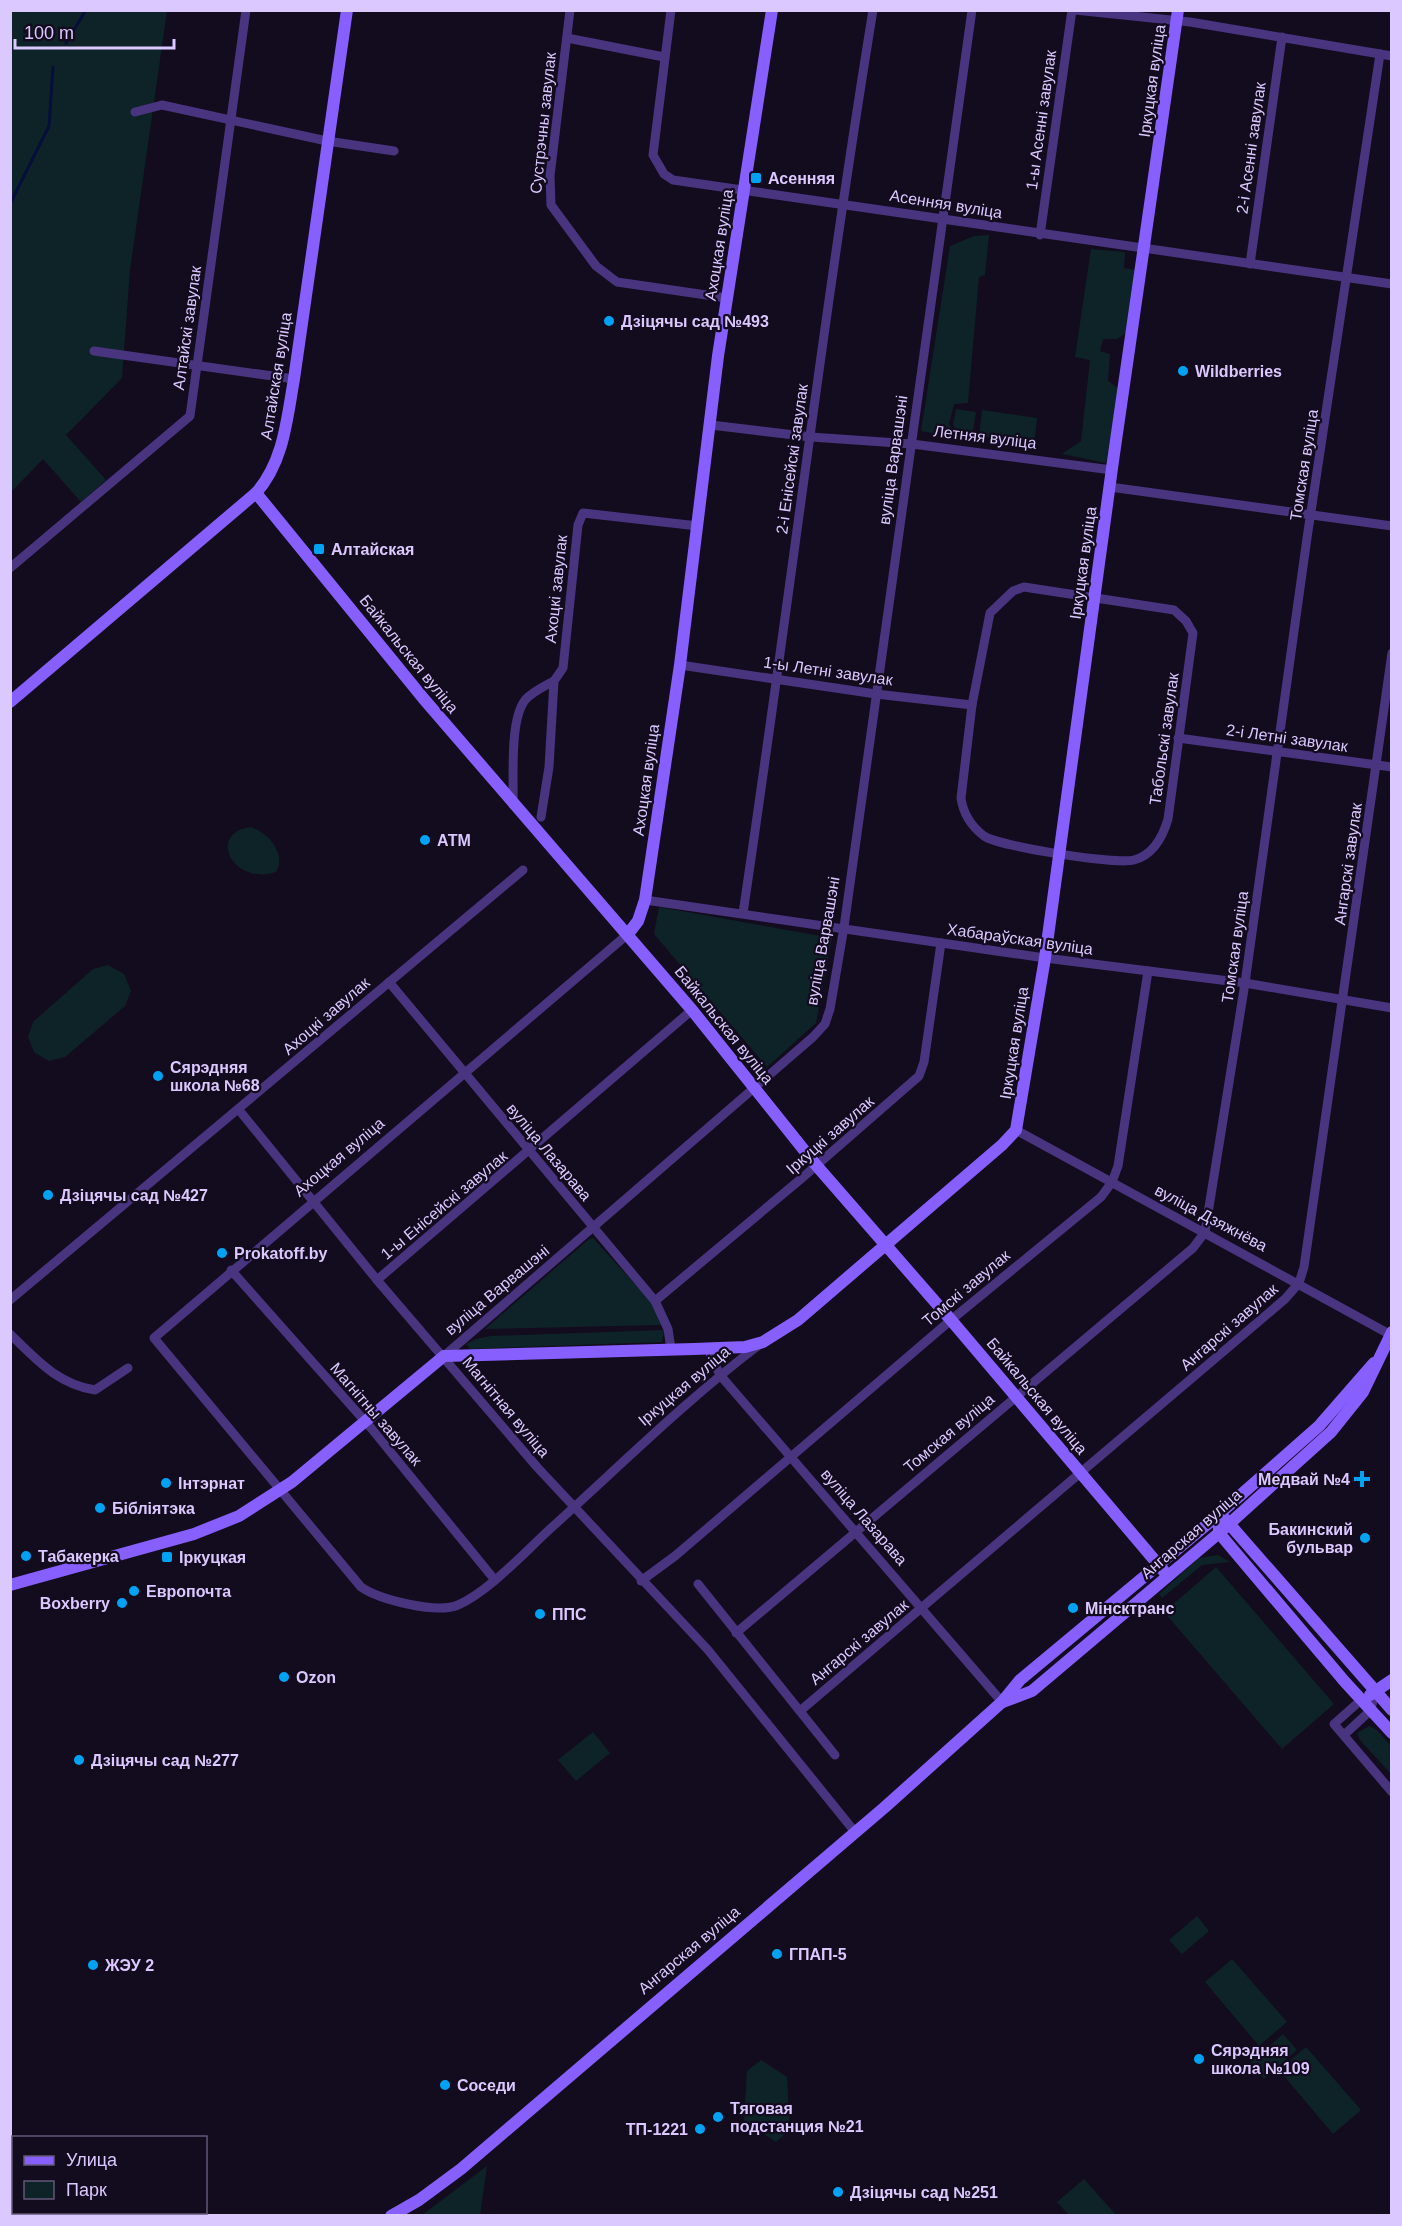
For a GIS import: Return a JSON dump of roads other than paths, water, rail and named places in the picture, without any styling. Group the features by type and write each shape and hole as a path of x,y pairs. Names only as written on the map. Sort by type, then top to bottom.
{"main road":[{"name":"Алтайская вуліца","path":"10,702 265,483 280,448 294,380 346,10"},
{"name":"Ахоцкая вуліца","path":"628,934 638,921 645,900 680,665 727,298 772,10"},
{"name":"Іркуцкая вуліца","path":"763,1342 798,1320 1002,1145 1016,1130 1045,958 1112,470 1178,15"},
{"name":"Байкальская вуліца","path":"256,492 513,804 692,1010 816,1165 1168,1576"},
{"name":"Ангарская вуліца","path":"1002,1702 1032,1690 1219,1533 1331,1432 1363,1392 1374,1363 1391,1333"},
{"path":"444,1356 745,1347 763,1342"},
{"name":"вуліца Варвашэні","path":"10,1585 204,1530 239,1516 281,1490 363,1420 444,1356"},
{"name":"Ангарская вуліца","path":"391,2216 419,2200 461,2169 855,1832 1002,1702 1020,1680 1218,1515 1318,1426 1374,1363"},
{"path":"1218,1515 1231,1522 1392,1710"},
{"path":"1218,1515 1219,1533 1370,1711 1392,1733"},
{"path":"1361,1700 1392,1680"}],"street":[{"name":"Алтайскі завулак","path":"10,568 190,416 246,10"},
{"name":"Сустрэчны завулак","path":"570,10 548,193 551,205 596,266 617,282 727,298"},
{"name":"Асенняя вуліца","path":"671,10 653,155 664,174 673,180 1040,235 1392,284"},
{"name":"2-і Енісейскі завулак","path":"743,913 778,679 841,204 873,10"},
{"name":"вуліца Варвашэні","path":"444,1356 755,1088 825,1024 844,927 972,10"},
{"path":"1074,10 1178,15 1282,37 1392,56"},
{"name":"1-ы Асенні завулак","path":"1040,235 1074,10"},
{"name":"2-і Асенні завулак","path":"1250,264 1282,37"},
{"path":"567,38 664,57"},
{"name":"Томская вуліца","path":"736,1633 1193,1248 1205,1232 1245,983 1380,54"},
{"path":"135,112 162,105 327,141 394,152"},
{"path":"94,351 294,380"},
{"name":"Летняя вуліца","path":"711,425 811,437 912,444 1051,460 1112,470"},
{"path":"1110,487 1392,526"},
{"name":"Ахоцкі завулак","path":"541,817 549,767 554,681 563,668 578,525 583,513 698,526"},
{"name":"Табольскі завулак","path":"1024,587 1095,598 1174,610 1186,621 1193,633 1168,819 1163,835 1153,849 1136,860 1125,861 1058,853 985,837 963,813 961,798 972,705 990,613 998,603 1014,591 1024,587"},
{"name":"Ангарскі завулак","path":"800,1711 1082,1474 1285,1299 1299,1283 1304,1267 1392,652"},
{"name":"1-ы Летні завулак","path":"680,665 876,694 972,705"},
{"path":"513,804 514,740 520,710 525,700 554,681"},
{"name":"2-і Летні завулак","path":"1178,738 1392,767"},
{"name":"Ахоцкі завулак","path":"10,1300 524,870"},
{"name":"Хабараўская вуліца","path":"645,900 844,927 1045,958 1245,983 1392,1008"},
{"name":"Ахоцкая вуліца","path":"281,1490 154,1338 231,1270 465,1075 628,934"},
{"name":"Іркуцкі завулак","path":"655,1301 919,1076 924,1062 941,943"},
{"name":"Томскі завулак","path":"641,1581 675,1556 951,1320 1101,1197 1113,1182 1118,1166 1148,971"},
{"name":"вуліца Лазарава","path":"389,982 655,1301 669,1329 670,1349"},
{"name":"1-ы Енісейскі завулак","path":"377,1280 530,1152 692,1010"},
{"name":"Магнітная вуліца","path":"239,1110 377,1280 537,1467 641,1581 708,1650 855,1832"},
{"name":"вуліца Дзяжнёва","path":"1016,1130 1391,1333"},
{"name":"Магнітны завулак","path":"231,1270 363,1420 494,1579"},
{"path":"10,1334 52,1375 82,1388 95,1390 128,1368"},
{"name":"Іркуцкая вуліца","path":"281,1490 361,1587 369,1592 404,1602 445,1609 460,1604 494,1579 683,1406 763,1342"},
{"name":"вуліца Лазарава","path":"708,1348 720,1375 1002,1702"},
{"path":"698,1584 835,1755"},
{"path":"1344,1735 1370,1711 1376,1692"},
{"path":"1361,1700 1335,1724 1392,1792"}],"waterway":[{"path":"66,43 86,10"},
{"path":"10,204 49,126 53,67"}],"place":[{"name":"Асенняя","path":"756,178"},
{"name":"Дзіцячы сад №493","path":"609,321"},
{"name":"Wildberries","path":"1183,371"},
{"name":"Алтайская","path":"319,549"},
{"name":"АТМ","path":"425,840"},
{"name":"Сярэдняя школа №68","path":"158,1076"},
{"name":"Дзіцячы сад №427","path":"48,1195"},
{"name":"Prokatoff.by","path":"222,1253"},
{"name":"Медвай №4","path":"1362,1479"},
{"name":"Інтэрнат","path":"166,1483"},
{"name":"Бібліятэка","path":"100,1508"},
{"name":"Бакинский бульвар","path":"1365,1538"},
{"name":"Табакерка","path":"26,1556"},
{"name":"Іркуцкая","path":"167,1557"},
{"name":"Европочта","path":"134,1591"},
{"name":"Boxberry","path":"122,1603"},
{"name":"Мінсктранс","path":"1073,1608"},
{"name":"ППС","path":"540,1614"},
{"name":"Ozon","path":"284,1677"},
{"name":"Дзіцячы сад №277","path":"79,1760"},
{"name":"ГПАП-5","path":"777,1954"},
{"name":"ЖЭУ 2","path":"93,1965"},
{"name":"Сярэдняя школа №109","path":"1199,2059"},
{"name":"Соседи","path":"445,2085"},
{"name":"Тяговая подстанция №21","path":"718,2117"},
{"name":"ТП-1221","path":"700,2129"},
{"name":"Дзіцячы сад №251","path":"838,2192"}]}
